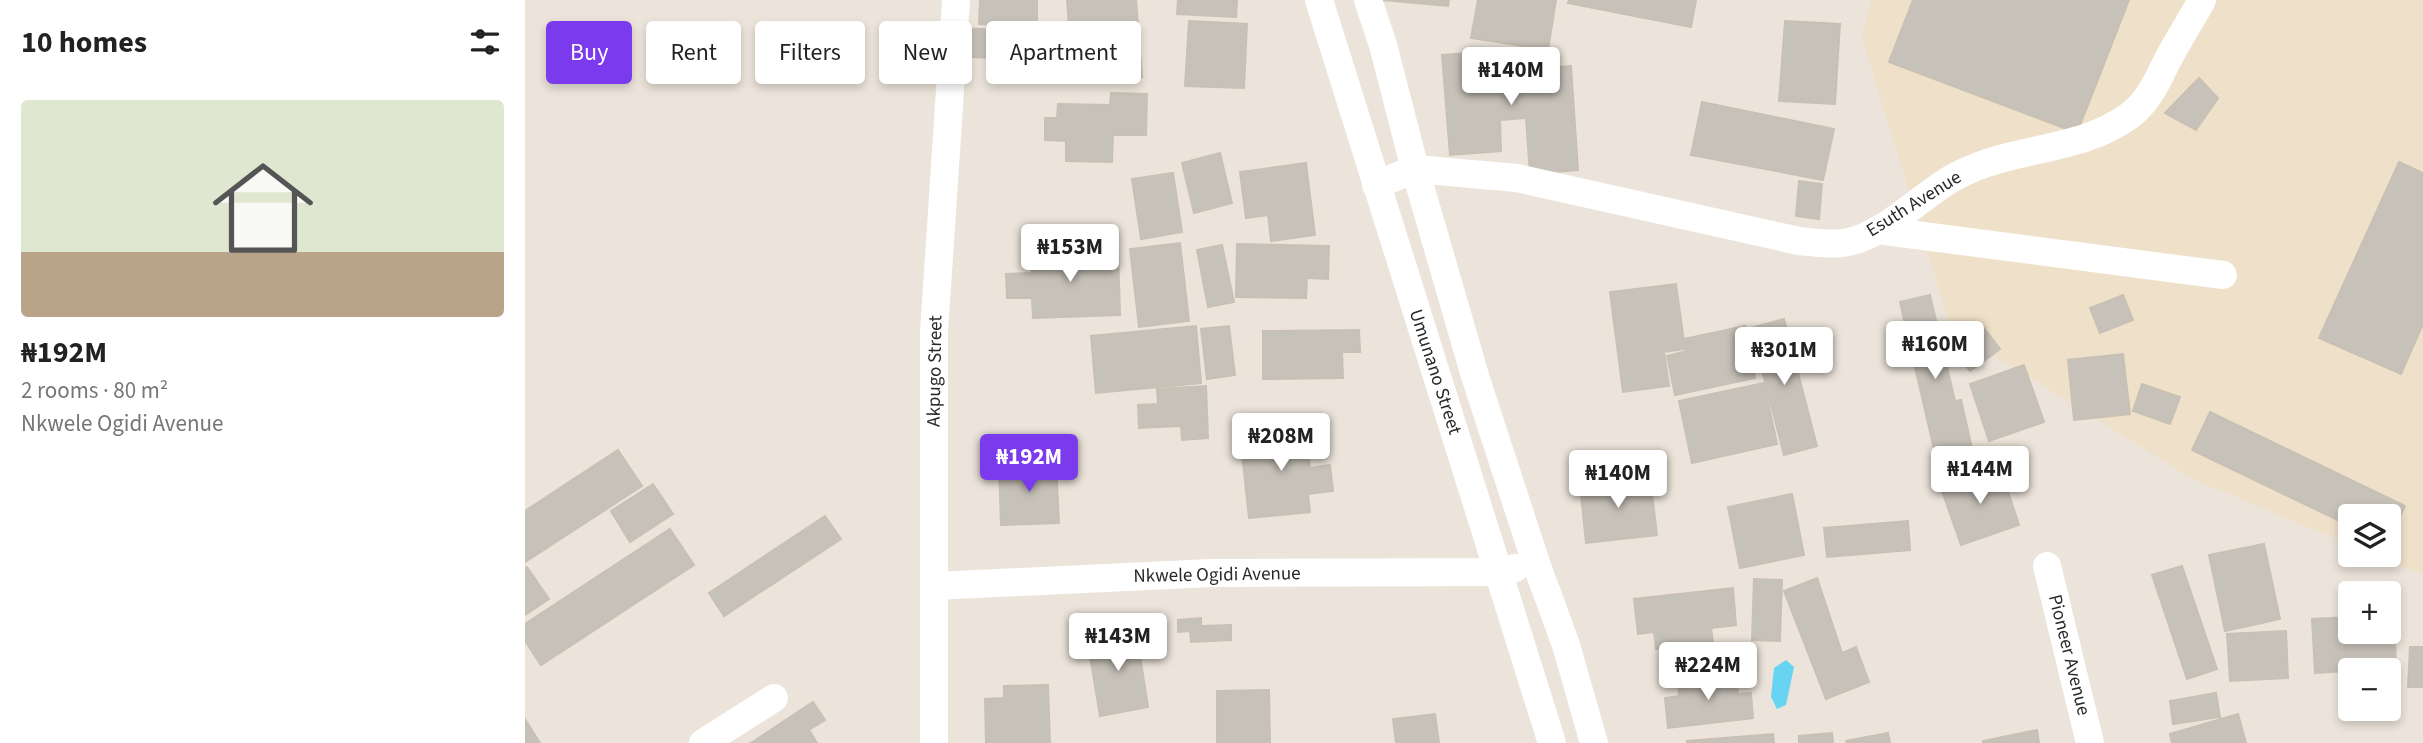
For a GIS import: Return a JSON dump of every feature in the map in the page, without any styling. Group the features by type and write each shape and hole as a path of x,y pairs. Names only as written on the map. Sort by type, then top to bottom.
{"street":[{"name":"Akpugo Street","path":"935,743 934,332 956,0"},
{"name":"Umunano Street","path":"1319,0 1552,743"},
{"name":"Umunano Street","path":"1368,0 1383,45 1415,169 1475,376 1536,563 1566,645 1594,743"},
{"name":"Esuth Avenue","path":"1415,169 1517,178 1798,241 1832,244 1856,240 1877,230 1968,170 2054,148 2128,117 2141,106 2157,84 2202,0"},
{"path":"1376,185 1415,169"},
{"path":"1877,230 2223,275"},
{"name":"Nkwele Ogidi Avenue","path":"935,586 1211,573 1499,572 1536,563"},
{"name":"Pioneer Avenue","path":"2047,566 2090,743"},
{"path":"703,743 774,698"}],"shaded area":[{"path":"1871,0 2423,0 2423,575 2401,566 2401,504 2338,504 2338,540 2193,479 1951,329 1862,38"}],"water":[{"path":"1786,660 1794,667 1786,705 1777,709 1771,697 1774,668"}],"building":[{"path":"980,0 1037,0 1037,21 986,21 986,24 979,24"},
{"path":"1067,0 1136,0 1138,21 1069,21"},
{"path":"1178,0 1237,0 1236,17 1177,14"},
{"path":"1382,0 1449,0 1448,6"},
{"path":"1478,0 1556,0 1548,50 1471,38"},
{"path":"1569,0 1696,0 1691,27 1568,3"},
{"path":"1913,0 2129,0 2077,133 1889,62"},
{"path":"1189,21 1247,24 1244,88 1185,86"},
{"path":"1785,21 1840,24 1835,104 1779,101"},
{"path":"972,29 986,29 986,58 972,57"},
{"path":"1524,49 1525,69 1571,66 1578,170 1530,174 1526,118 1500,120 1501,151 1450,155 1442,55"},
{"path":"2199,78 2218,98 2196,130 2165,113"},
{"path":"1111,93 1147,94 1146,135 1113,135 1112,162 1066,161 1066,141 1045,140 1045,118 1057,118 1058,104 1110,105"},
{"path":"1702,102 1834,129 1823,180 1691,155"},
{"path":"1220,153 1232,203 1194,213 1182,163"},
{"path":"2399,162 2423,173 2423,324 2401,374 2319,338"},
{"path":"1306,163 1315,235 1271,241 1268,215 1246,218 1240,172"},
{"path":"1173,173 1182,232 1141,239 1132,179"},
{"path":"1799,181 1822,184 1819,219 1796,216"},
{"path":"1180,243 1189,321 1139,327 1130,249"},
{"path":"1237,244 1329,246 1328,279 1307,278 1306,298 1236,297"},
{"path":"1222,245 1234,302 1208,307 1197,250"},
{"path":"1118,249 1120,315 1033,318 1032,298 1007,298 1006,274 1032,273 1031,251"},
{"path":"1676,284 1685,349 1664,352 1669,386 1623,392 1610,292"},
{"path":"1930,295 1955,401 1961,400 1973,453 1937,462 1900,302"},
{"path":"2123,295 2133,320 2100,333 2090,308"},
{"path":"1784,319 1817,446 1784,455 1751,328"},
{"path":"1196,326 1201,383 1096,393 1091,336"},
{"path":"1229,326 1235,375 1207,379 1201,329"},
{"path":"1745,326 1755,378 1675,395 1667,356 1687,351 1684,339"},
{"path":"1984,328 2000,349 1970,371 1954,350"},
{"path":"1359,330 1360,352 1342,352 1343,378 1263,379 1263,331"},
{"path":"2123,354 2130,414 2074,420 2068,360"},
{"path":"2024,365 2044,422 1989,441 1970,384"},
{"path":"1764,383 1777,444 1692,463 1679,401"},
{"path":"2142,384 2180,397 2170,424 2133,411"},
{"path":"1206,386 1208,438 1182,440 1181,426 1139,428 1138,405 1158,404 1157,389"},
{"path":"2210,412 2401,504 2338,504 2338,520 2192,450"},
{"path":"1306,428 1310,468 1330,465 1333,491 1308,494 1310,512 1249,518 1240,435"},
{"path":"618,450 642,486 525,562 525,511"},
{"path":"1056,463 1059,523 1001,525 999,466"},
{"path":"2000,467 2019,525 1961,545 1941,488"},
{"path":"1650,477 1657,535 1586,543 1580,485"},
{"path":"653,484 673,514 630,542 611,511"},
{"path":"1792,494 1804,555 1740,568 1728,507"},
{"path":"825,516 841,539 724,616 709,593"},
{"path":"1908,521 1910,550 1827,557 1824,528"},
{"path":"670,529 694,565 541,665 525,641 525,624"},
{"path":"2264,544 2280,619 2225,631 2209,555"},
{"path":"2182,566 2217,669 2187,679 2152,575"},
{"path":"527,567 549,599 525,615 525,568"},
{"path":"1817,578 1842,653 1856,647 1869,682 1826,699 1784,591"},
{"path":"1754,579 1782,580 1780,641 1752,640"},
{"path":"1733,588 1736,625 1711,628 1713,643 1656,649 1654,632 1638,634 1634,599"},
{"path":"1201,618 1201,626 1231,625 1231,640 1191,642 1190,631 1178,632 1178,620"},
{"path":"2338,618 2338,644 2395,644 2396,658 2338,658 2338,672 2315,673 2312,619"},
{"path":"1136,630 1148,707 1100,716 1087,638"},
{"path":"2286,631 2288,678 2230,681 2227,634"},
{"path":"2410,647 2423,647 2423,687 2408,687"},
{"path":"1736,674 1738,694 1751,693 1753,718 1668,728 1665,698 1679,696 1678,681"},
{"path":"1048,685 1050,743 986,743 985,699 1004,698 1004,686"},
{"path":"1269,690 1270,743 1217,743 1217,691"},
{"path":"2216,693 2220,717 2173,724 2170,701"},
{"path":"813,702 825,720 809,730 817,743 751,743"},
{"path":"1435,714 1439,743 1396,743 1393,719"},
{"path":"2238,714 2246,743 2172,743 2170,734"},
{"path":"525,719 540,743 525,743"},
{"path":"2037,730 2039,743 1983,743 1983,741"},
{"path":"1832,733 1833,743 1799,743 1799,736"},
{"path":"1888,733 1890,743 1846,741"},
{"path":"1773,734 1774,743 1687,743 1687,741"}]}
